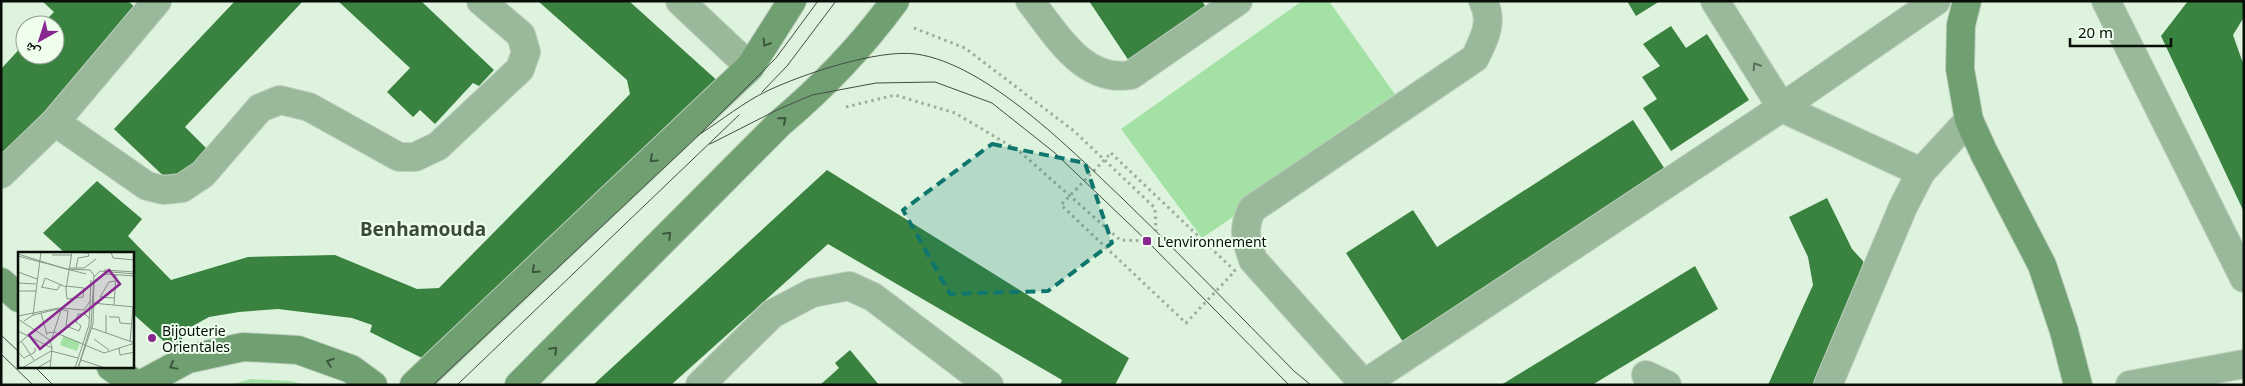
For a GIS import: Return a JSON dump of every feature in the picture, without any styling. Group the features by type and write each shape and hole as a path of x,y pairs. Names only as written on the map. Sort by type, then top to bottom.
{"main road":[{"path":"414,385 750,67 792,1"},
{"path":"1967,1 1961,25 1960,69 1969,120 2042,265 2064,331 2078,385"},
{"path":"520,385 780,123 812,96 890,9"},
{"path":"1,282 18,297"},
{"path":"113,368 139,385 188,359 243,346 298,350 352,369 373,385"}],"street":[{"path":"1,174 55,122 157,1"},
{"path":"55,122 147,186 163,190 182,188 203,174 260,108 280,100 309,107 399,157 416,157 438,146 520,69 526,52 521,35 481,1"},
{"path":"680,1 750,67"},
{"path":"1030,1 1074,56 1093,70 1118,77 1132,75 1238,1"},
{"path":"1483,1 1488,9 1488,30 1476,58 1252,209 1245,223 1246,239 1254,260 1364,384 1782,108 1936,1"},
{"path":"1715,1 1782,108 1921,172"},
{"path":"2106,1 2244,278"},
{"path":"1828,385 1904,207 1921,172 1969,120"},
{"path":"700,385 772,314 812,293 849,286 874,297 989,385"},
{"path":"2130,385 2244,364"}],"path":[{"path":"890,9 965,48 1074,131 1155,208 1156,231"},
{"path":"838,109 895,95 955,113 1019,151 1120,240 1147,241"},
{"path":"1110,153 1235,271 1186,323 1061,204 1070,196 1110,153"}],"highlighted area":[{"path":"992,144 1085,163 1112,243 1048,291 950,294 903,210"}],"green space":[{"path":"1302,1 1329,1 1401,103 1202,238 1121,129"},
{"path":"251,379 291,381 306,385 230,385"}],"building":[{"path":"42,1 128,1 139,11 1,163 1,69 15,54 15,65 65,65 65,15 51,15 54,12"},
{"path":"235,1 303,1 185,127 207,149 173,185 114,129"},
{"path":"338,1 421,1 494,70 479,86 473,83 435,124 420,110 413,117 387,92 410,68"},
{"path":"538,1 629,1 721,84 428,361 370,332 372,325 352,318 278,309 239,312 209,317 182,332 182,343 168,345 134,315 134,252 64,252 43,233 97,181 142,219 128,236 171,280 248,257 335,255 417,289 439,288 630,94 627,80"},
{"path":"1089,1 1202,1 1213,18 1135,70"},
{"path":"1627,1 1660,1 1636,16"},
{"path":"2188,1 2244,1 2244,17 2233,35 2244,66 2244,212 2161,36"},
{"path":"1671,26 1686,48 1707,34 1749,100 1671,151 1643,108 1657,99 1642,77 1660,66 1643,44"},
{"path":"1633,120 1668,174 1405,345 1346,253 1413,210 1437,247"},
{"path":"827,170 1129,358 1115,385 1060,385 1062,380 828,244 671,385 593,385"},
{"path":"1827,198 1852,249 1863,261 1868,278 1819,385 1768,385 1813,285 1808,257 1789,217"},
{"path":"1695,266 1718,309 1592,385 1501,385"},
{"path":"850,350 879,385 820,385 839,368 835,363"}],"tram line":[{"path":"433,385 700,134 776,58 818,1"},
{"path":"762,92 787,66 836,1"},
{"path":"700,134 758,95 800,77 840,64 900,53 916,54 943,61 971,74 999,92 1054,135 1123,199 1294,371 1311,385"},
{"path":"710,144 779,109 812,95 876,83 935,82 992,103 1055,153 1147,241 1289,385"},
{"path":"457,385 739,115"},
{"path":"1,335 18,351"},
{"path":"1,354 33,385"},
{"path":"36,368 53,385"}],"place":[{"name":"L'environnement","path":"1147,241"},
{"name":"Bijouterie Orientales","path":"152,338"}],"district":[{"name":"Benhamouda","path":"423,229"}]}
